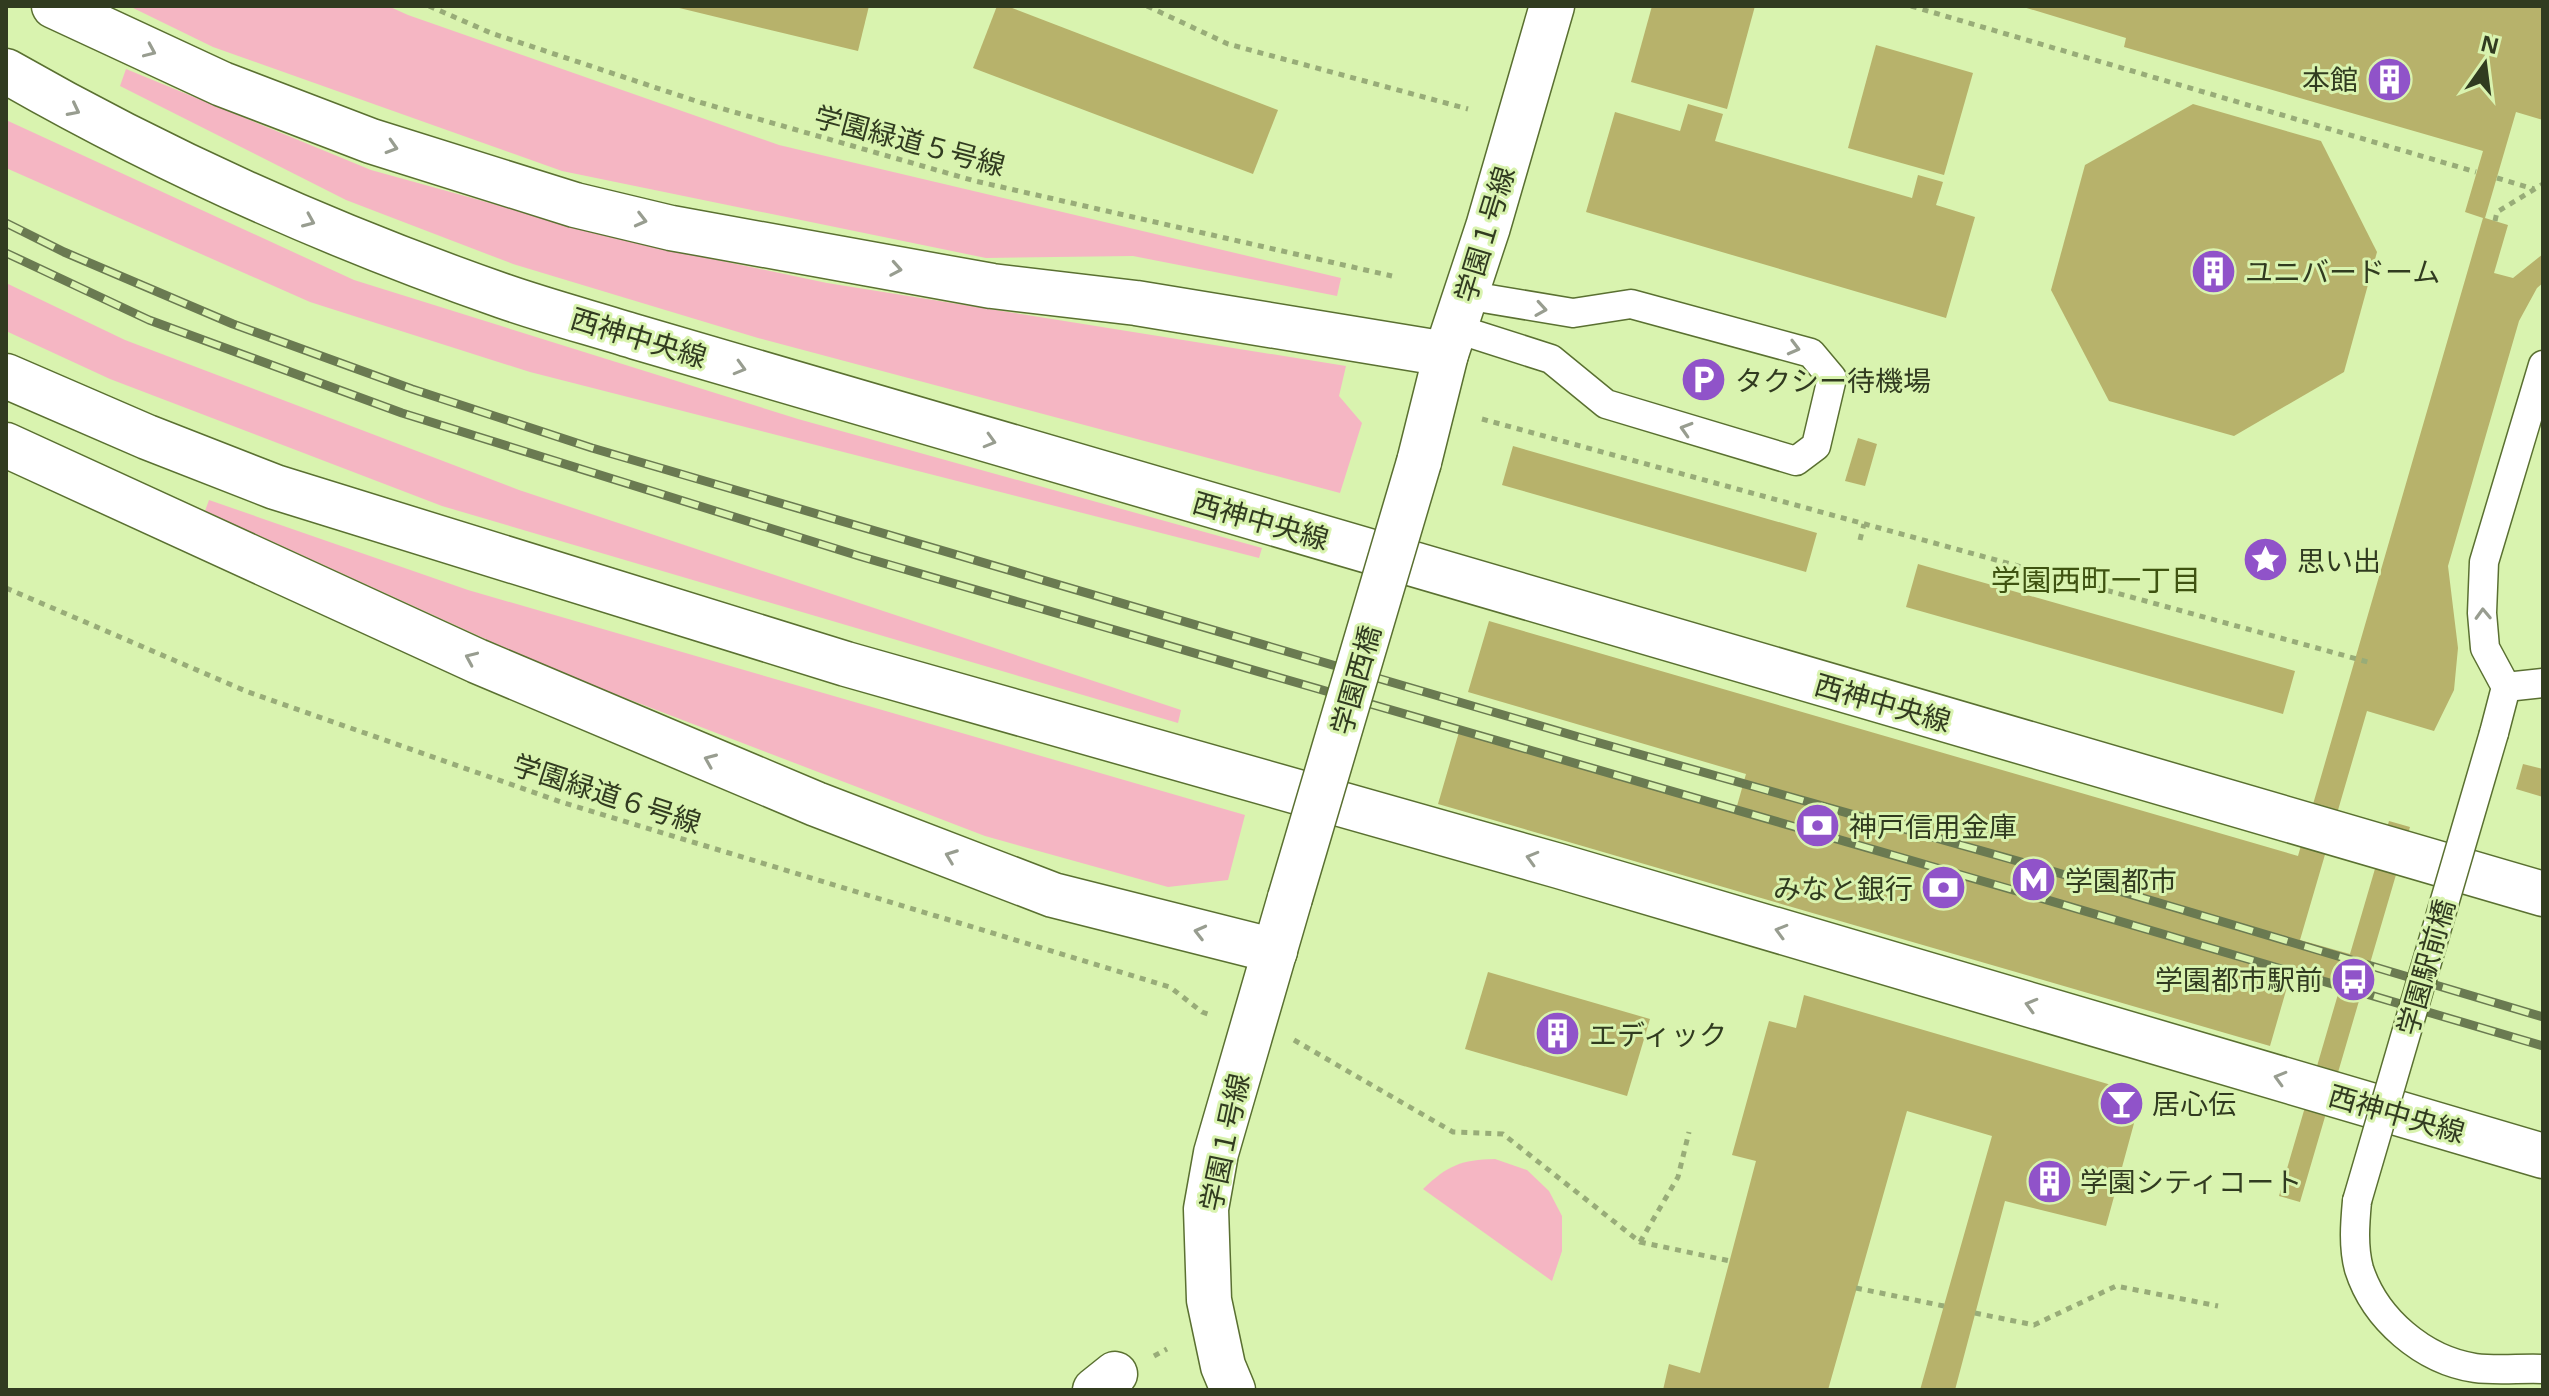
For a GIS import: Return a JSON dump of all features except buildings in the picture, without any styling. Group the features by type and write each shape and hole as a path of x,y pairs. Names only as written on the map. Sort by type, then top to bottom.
{"street":[{"path":"54,6 222,84 356,135 575,205 671,228 992,286 1136,303 1455,326"},
{"name":"学園１号線","path":"1419,462 1455,326 1488,227 1552,6"},
{"name":"西神中央線","path":"6,71 65,105 183,164 294,214 502,295 666,346 2543,894"},
{"name":"西神中央線","path":"6,376 147,437 275,487 816,655 1559,866 2543,1156"},
{"path":"6,445 477,661 816,804 1053,895 1275,951"},
{"name":"学園西橋","path":"1290,898 1419,462"},
{"name":"学園１号線","path":"1233,1390 1223,1366 1209,1300 1206,1209 1216,1153 1290,898"}],"lane":[{"path":"1631,304 1811,353 1832,378 1816,446 1796,461 1606,404 1551,359 1455,326 1631,304"},
{"path":"2543,365 2484,562 2482,613 2485,648 2506,687 2543,683"},
{"name":"学園駅前橋","path":"2506,687 2357,1201 2354,1233 2359,1269 2384,1317 2407,1339 2440,1356 2475,1368 2543,1369"}],"path":[{"name":"学園緑道５号線","path":"429,6 491,33 699,102 975,181 1392,276"},
{"path":"1147,6 1228,44 1468,109"},
{"path":"1911,6 2476,172"},
{"path":"2497,178 2535,189"},
{"path":"2495,221 2497,212 2543,184"},
{"path":"1482,419 2368,662"},
{"path":"1860,540 1864,524"},
{"name":"学園緑道６号線","path":"6,588 248,692 561,802 1170,987 1202,1012"},
{"path":"1301,1042 1453,1132 1503,1134 1640,1242 1730,1261"},
{"path":"1640,1242 1678,1177 1689,1132"},
{"path":"1975,1313 2034,1325 2116,1286 2218,1306"},
{"path":"1856,1288 1944,1306"}],"shaded area":[{"path":"129,6 388,6 779,145 1341,278 1337,296 1133,256 986,258 562,171 213,47"},
{"path":"126,69 371,170 627,241 827,283 1346,366 1339,396 1362,423 1340,493 758,338 513,264 346,200 120,86"},
{"path":"6,120 354,280 798,419 1262,548 1259,558 530,372 310,302 6,168"},
{"path":"6,283 125,340 519,490 1181,710 1178,723 442,506 110,379 6,331"},
{"path":"209,500 468,590 1245,815 1228,880 1168,887 985,836 560,673 205,511"},
{"path":"1495,1159 1527,1170 1549,1191 1562,1216 1562,1251 1552,1281 1423,1189 1456,1165"}],"railway":[{"path":"6,223 64,252 233,324 412,389 592,448 1582,738 2035,866 2543,1017"},
{"path":"6,253 149,320 402,413 859,556 2543,1046"}],"place":[{"name":"本館","path":"2389,79"},
{"name":"ユニバードーム","path":"2214,271"},
{"name":"タクシー待機場","path":"1704,380"},
{"name":"思い出","path":"2266,560"},
{"name":"神戸信用金庫","path":"1818,826"},
{"name":"学園都市","path":"2034,880"},
{"name":"みなと銀行","path":"1944,888"},
{"name":"学園都市駅前","path":"2354,979"},
{"name":"エディック","path":"1558,1034"},
{"name":"居心伝","path":"2121,1103"},
{"name":"学園シティコート","path":"2049,1181"}],"district":[{"name":"学園西町一丁目","path":"2096,579"}]}
